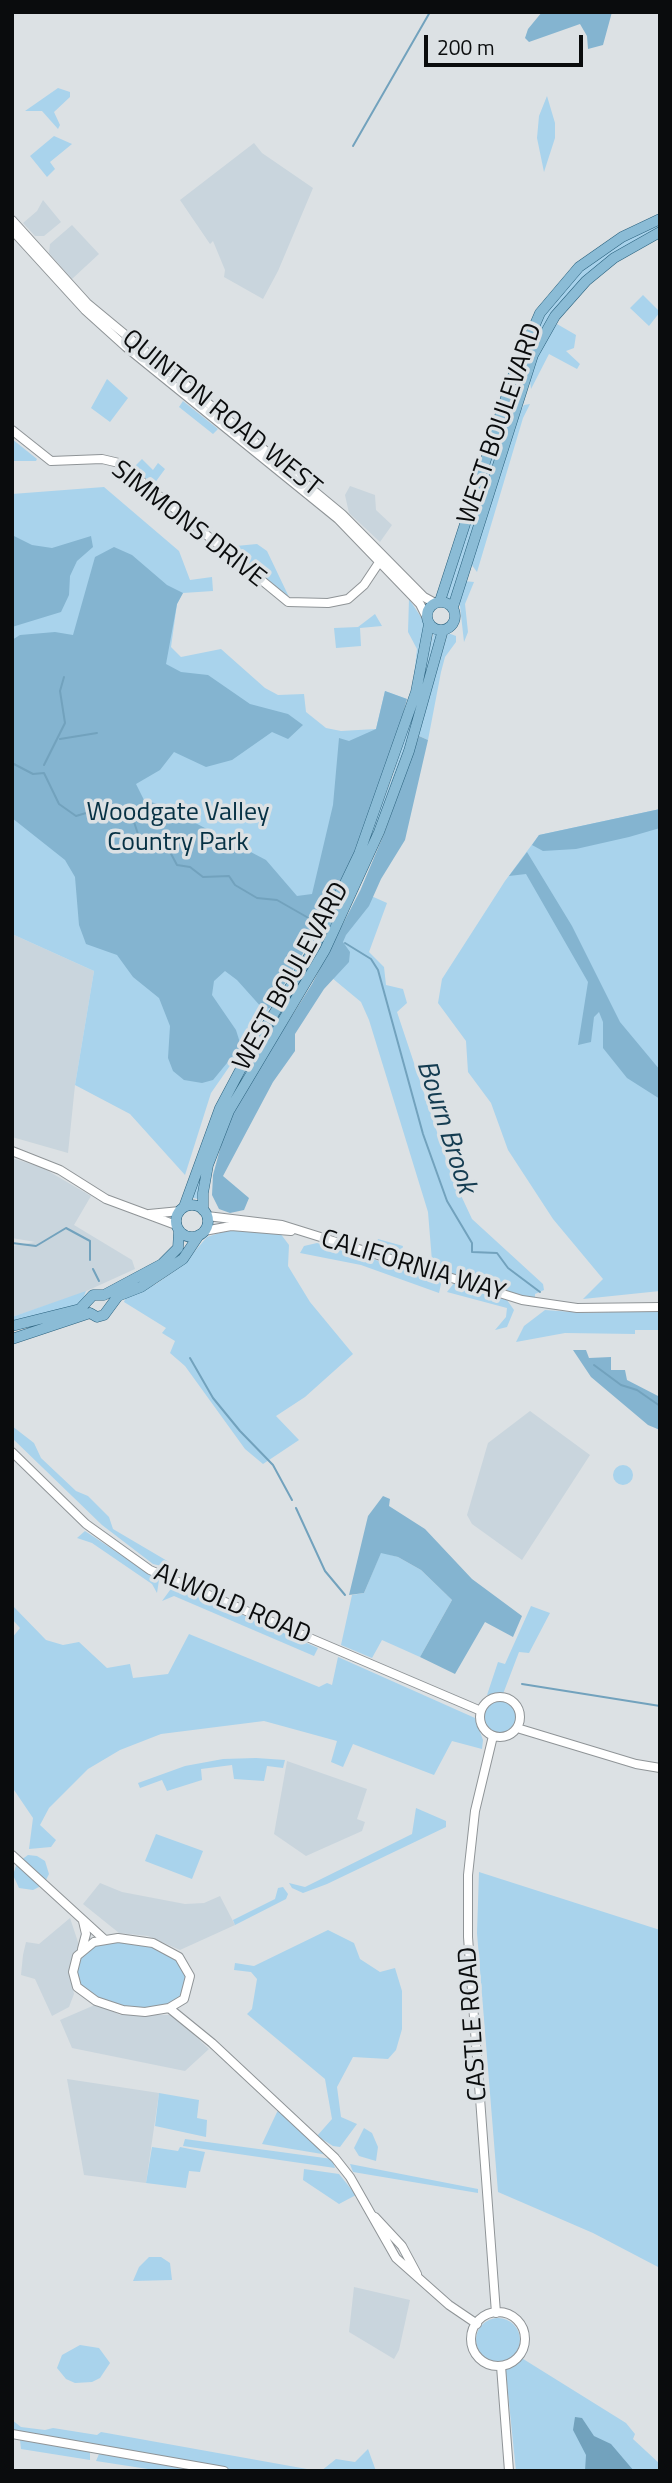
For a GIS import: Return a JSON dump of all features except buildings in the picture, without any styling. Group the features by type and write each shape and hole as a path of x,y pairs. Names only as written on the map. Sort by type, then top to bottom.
{"main road":[{"name":"WEST BOULEVARD","path":"453,607 540,313 579,267 622,237 660,219"},
{"name":"WEST BOULEVARD","path":"438,602 520,355 600,270 640,241 660,232"},
{"path":"438,602 453,607 454,623 443,630 428,621 430,607 438,602"},
{"name":"WEST BOULEVARD","path":"182,1209 220,1108 246,1059 313,950 359,854 413,703 427,647 428,621"},
{"name":"WEST BOULEVARD","path":"205,1213 203,1193 208,1165 229,1111 325,950 379,832 409,751 443,630"},
{"path":"12,1326 88,1308 104,1315 118,1296 141,1287 183,1259 202,1233 205,1213 194,1206 182,1209 178,1248 170,1259 104,1295 93,1295 88,1308 12,1339"},
{"path":"178,1228 188,1237 202,1233"},
{"path":"104,1295 110,1304"}],"street":[{"name":"QUINTON ROAD WEST","path":"12,220 55,278 116,339 336,508 420,604 428,621"},
{"name":"QUINTON ROAD WEST","path":"12,230 88,303 201,404"},
{"path":"52,266 57,275 55,278"},
{"name":"SIMMONS DRIVE","path":"12,430 51,461 102,459 119,463 270,590 288,602 328,603 348,599 364,586 382,558"},
{"name":"QUINTON ROAD WEST","path":"382,558 424,597 438,602"},
{"path":"12,1150 44,1162 106,1199 178,1228"},
{"path":"143,1214 182,1209"},
{"name":"CALIFORNIA WAY","path":"205,1213 269,1222 532,1302 577,1308 660,1307"},
{"name":"CALIFORNIA WAY","path":"202,1233 231,1226 294,1231"},
{"name":"ALWOLD ROAD","path":"12,1452 86,1524 150,1570 481,1711"},
{"path":"506,1697 517,1706 520,1713 517,1728 504,1737 492,1736 480,1723 481,1711 493,1698 506,1697"},
{"path":"517,1728 636,1764 660,1768"},
{"name":"CASTLE ROAD","path":"492,1736 473,1824 468,1875 468,1937 496,2313"},
{"path":"12,1855 105,1940"},
{"path":"83,1922 86,1934 82,1950 73,1963 73,1972 77,1987 88,1996 123,2010 145,2012 169,2008 184,1999"},
{"path":"82,1950 105,1940 138,1939 179,1957 190,1976 184,1999 192,2025"},
{"path":"169,2008 192,2025 335,2158 396,2258 449,2305 477,2324"},
{"path":"496,2313 516,2319 525,2338 517,2358 501,2366 488,2364 475,2353 472,2335 477,2324 496,2313"},
{"path":"501,2366 509,2471"},
{"path":"12,2434 224,2471"}],"shaded area":[{"path":"254,143 262,153 313,188 278,271 263,299 224,277 225,270 213,241 210,244 180,200"},
{"path":"43,200 61,222 44,236 35,236 23,223 37,211"},
{"path":"72,225 99,254 72,279 49,253 50,244"},
{"path":"350,486 375,495 376,510 392,525 380,542 349,513 345,495"},
{"path":"12,934 94,971 75,1085 68,1153 12,1137"},
{"path":"12,1158 43,1168 91,1196 74,1225 132,1260 135,1269 80,1294 12,1317 12,1246 35,1242 12,1238"},
{"path":"530,1411 590,1455 522,1560 472,1524 467,1515 488,1443"},
{"path":"287,1761 367,1789 357,1819 365,1822 362,1831 306,1856 274,1834"},
{"path":"100,1883 122,1892 185,1904 204,1903 220,1896 235,1925 180,1950 148,1936 119,1933 83,1904"},
{"path":"70,1918 79,1945 69,1970 74,1994 69,2007 52,2016 35,1979 21,1975 23,1955 26,1942 39,1944"},
{"path":"97,2004 120,2015 173,2015 209,2049 185,2071 72,2048 60,2020"},
{"path":"67,2079 159,2093 146,2183 84,2175"},
{"path":"354,2287 410,2300 399,2350 394,2359 349,2332"},
{"path":"575,2417 582,2418 594,2436 611,2444 634,2471 585,2471 586,2455 573,2430"}],"green space":[{"path":"542,12 612,12 603,45 588,49 587,36 580,24 529,42 525,38 528,29"},
{"path":"58,88 70,92 70,97 54,112 60,125 58,129 42,111 25,111"},
{"path":"547,96 555,123 555,138 544,172 537,138 539,116"},
{"path":"54,136 72,144 50,162 55,169 47,177 30,156"},
{"path":"660,222 660,228 648,234 549,318 535,340 532,339 547,311 583,270 622,241"},
{"path":"643,295 660,312 649,326 630,308"},
{"path":"557,324 576,335 574,348 566,351 580,364 577,369 549,354 531,389 530,381 541,346"},
{"path":"530,356 451,601 445,599 524,358"},
{"path":"107,379 128,398 110,422 91,408"},
{"path":"183,401 218,429 213,434 179,407"},
{"path":"530,404 523,418 477,572 471,564 517,417 524,405"},
{"path":"12,439 37,459 36,461 12,461"},
{"path":"142,459 153,470 158,463 165,469 154,484 132,469"},
{"name":"Woodgate Valley Country Park","path":"104,487 179,551 190,580 212,577 213,591 183,593 177,604 171,647 181,657 221,649 265,688 278,695 304,694 306,712 326,728 341,731 376,729 385,691 407,699 353,855 311,940 270,1008 211,1093 185,1175 130,1114 75,1085 94,971 12,934 12,494"},
{"path":"12,535 32,545 52,548 91,536 93,547 77,561 70,576 69,595 61,612 12,627"},
{"path":"235,542 236,546 257,544 267,551 289,597 225,546"},
{"path":"114,547 132,555 167,585 183,593 177,604 166,664 181,672 208,675 250,704 288,714 303,725 288,739 272,732 232,760 206,767 174,752 160,770 136,784 144,800 161,805 266,860 297,896 312,894 333,805 339,738 349,741 376,729 385,691 407,699 394,747 353,855 311,940 270,1008 263,1009 237,980 225,971 214,981 212,995 236,1030 241,1046 213,1080 202,1083 184,1080 173,1071 168,1058 170,1026 159,998 133,977 117,955 86,944 79,925 75,877 65,860 12,818 12,640 20,635 55,632 73,635 95,557"},
{"path":"464,581 474,582 465,604 468,632 464,642 459,597"},
{"path":"409,599 425,623 417,676 414,676 417,649 408,632"},
{"path":"375,614 382,626 360,628 361,646 336,648 334,628 358,627"},
{"path":"434,632 439,633 414,724 386,807 322,947 318,945 359,862 393,776"},
{"path":"448,633 456,636 456,642 445,657 428,740 417,735"},
{"path":"419,736 428,740 405,840 381,879 369,906 346,935 343,942 350,952 349,962 324,989 295,1034 295,1051 273,1082 223,1176 249,1198 244,1210 230,1213 219,1209 212,1195 213,1175 225,1131 241,1097 312,984 360,891 384,834"},
{"path":"660,809 660,1291 583,1299 603,1279 553,1219 508,1150 491,1103 468,1072 466,1041 438,1003 442,979 505,881 539,835"},
{"path":"660,809 660,828 629,837 576,849 543,851 532,845 539,835"},
{"path":"527,852 572,926 620,1022 660,1070 660,1099 627,1078 603,1048 603,1022 599,1012 594,1017 591,1042 578,1045 588,982 526,874 509,876"},
{"path":"360,891 387,903 369,952 384,967 386,985 403,989 407,1003 397,1012 451,1174 472,1219 543,1284 544,1290 535,1294 535,1299 378,1254 375,1248 378,1239 403,1246 402,1250 409,1254 432,1261 428,1212 369,1020 361,1002 320,968"},
{"path":"314,954 317,956 241,1082 201,1183 198,1199 193,1198 210,1139 236,1081"},
{"path":"235,1228 280,1233 289,1245 288,1266 310,1302 353,1354 305,1397 276,1416 299,1440 263,1464 245,1449 185,1366 170,1353 175,1341 162,1333 166,1328 124,1302 126,1297 156,1284 183,1265 207,1237"},
{"path":"317,1243 438,1278 441,1284 439,1293 361,1265 300,1253 304,1246"},
{"path":"454,1283 507,1300 514,1310 507,1327 495,1330 506,1317 507,1308 447,1292"},
{"path":"86,1291 81,1304 12,1322 12,1317"},
{"path":"545,1310 585,1313 660,1310 660,1330 635,1330 635,1334 565,1333 516,1342 524,1326"},
{"path":"573,1350 586,1350 589,1358 611,1357 611,1370 625,1370 627,1380 660,1397 660,1430 648,1425 591,1377"},
{"path":"12,1426 34,1443 41,1458 76,1491 88,1496 109,1517 113,1529 169,1562 166,1567 153,1564 102,1525 12,1438"},
{"path":"619,1465 627,1465 633,1475 627,1485 619,1485 613,1479 613,1471"},
{"path":"383,1496 390,1499 389,1506 425,1529 472,1579 522,1616 513,1637 485,1622 455,1674 420,1657 452,1600 421,1570 398,1557 381,1553 364,1593 349,1595 368,1516"},
{"path":"85,1531 159,1580 157,1593 152,1584 92,1543 77,1538"},
{"path":"381,1552 398,1557 421,1570 452,1600 420,1657 382,1640 372,1658 341,1645 352,1595 364,1593"},
{"path":"173,1586 318,1648 314,1656 174,1596 162,1601"},
{"path":"12,1605 46,1640 63,1645 79,1642 107,1668 130,1664 133,1678 168,1674 189,1634 319,1687 327,1683 332,1685 338,1657 475,1718 483,1740 482,1749 452,1741 434,1775 353,1744 343,1767 331,1762 337,1741 264,1721 161,1734 120,1750 88,1769 49,1808 40,1825 56,1840 51,1847 29,1849 33,1818 12,1787 12,1638 20,1628 12,1619"},
{"path":"531,1606 550,1613 529,1653 519,1652 503,1694 487,1695 498,1662 505,1664"},
{"path":"500,1700 513,1705 518,1718 513,1731 500,1736 487,1731 482,1718 487,1705"},
{"path":"223,1759 285,1760 283,1768 267,1766 264,1781 234,1779 232,1765 201,1769 202,1780 167,1791 162,1780 140,1788 138,1783 185,1766"},
{"path":"416,1808 446,1821 446,1827 327,1884 303,1893 292,1888 289,1883 305,1887 412,1834"},
{"path":"156,1834 203,1851 192,1879 145,1861"},
{"path":"28,1855 45,1861 49,1874 45,1882 21,1860"},
{"path":"17,1863 43,1885 33,1890 19,1888 13,1875"},
{"path":"479,1872 660,1930 660,2268 593,2233 498,2192 477,1933"},
{"path":"283,1887 288,1894 286,1899 235,1925 233,1920 275,1899 278,1888"},
{"path":"328,1930 354,1943 360,1959 380,1972 395,1968 402,1991 402,2029 396,2050 388,2059 353,2057 337,2087 341,2117 357,2124 340,2147 333,2146 317,2136 332,2119 325,2079 247,2014 252,2009 257,1979 251,1972 234,1970 235,1963 254,1966"},
{"path":"105,1940 138,1940 173,1955 187,1970 183,1995 168,2004 146,2009 109,2005 79,1986 76,1961 88,1949"},
{"path":"159,2093 199,2100 197,2118 207,2120 206,2137 155,2126"},
{"path":"278,2110 328,2155 262,2144"},
{"path":"364,2128 372,2133 378,2147 376,2161 359,2156 354,2148"},
{"path":"185,2139 332,2159 335,2168 183,2146"},
{"path":"152,2147 178,2151 180,2147 205,2152 200,2172 189,2171 186,2188 146,2183"},
{"path":"350,2164 478,2189 478,2193 353,2172"},
{"path":"304,2169 339,2174 356,2195 339,2204 303,2180"},
{"path":"149,2257 161,2257 170,2263 172,2280 133,2281 139,2267"},
{"path":"498,2318 513,2325 520,2340 513,2355 498,2362 483,2355 476,2340 483,2325"},
{"path":"80,2345 99,2348 110,2363 100,2378 92,2382 75,2383 66,2379 57,2368 62,2355"},
{"path":"520,2357 626,2423 635,2434 633,2439 660,2464 660,2471 516,2471 505,2364"},
{"path":"12,2420 21,2427 45,2430 53,2428 97,2435 101,2432 318,2471 231,2471 151,2458 12,2430"},
{"path":"20,2440 90,2452 90,2460 21,2449"},
{"path":"368,2449 376,2471 321,2471 336,2459 355,2462"},
{"path":"99,2454 204,2471 161,2471 96,2461"}],"waterway":[{"path":"353,146 430,12"},
{"path":"44,765 65,723 60,691 64,677"},
{"path":"60,739 97,733"},
{"name":"Bourn Brook","path":"12,763 33,774 44,773 59,804 76,816 86,813 97,817 111,814 126,817 134,822 139,837 169,850 177,865 190,867 203,877 229,876 235,885 257,898 277,900 312,920"},
{"name":"Bourn Brook","path":"345,943 371,959 378,970 423,1134 447,1201 472,1243 472,1252 497,1253 508,1268 540,1292"},
{"path":"12,1243 36,1246 66,1228 90,1241 90,1260"},
{"path":"93,1269 99,1281"},
{"path":"190,1358 213,1398 273,1465 292,1500"},
{"name":"Bourn Brook","path":"594,1365 621,1385 637,1390 660,1406"},
{"path":"296,1508 325,1571 345,1595"},
{"path":"522,1684 660,1706"}]}
